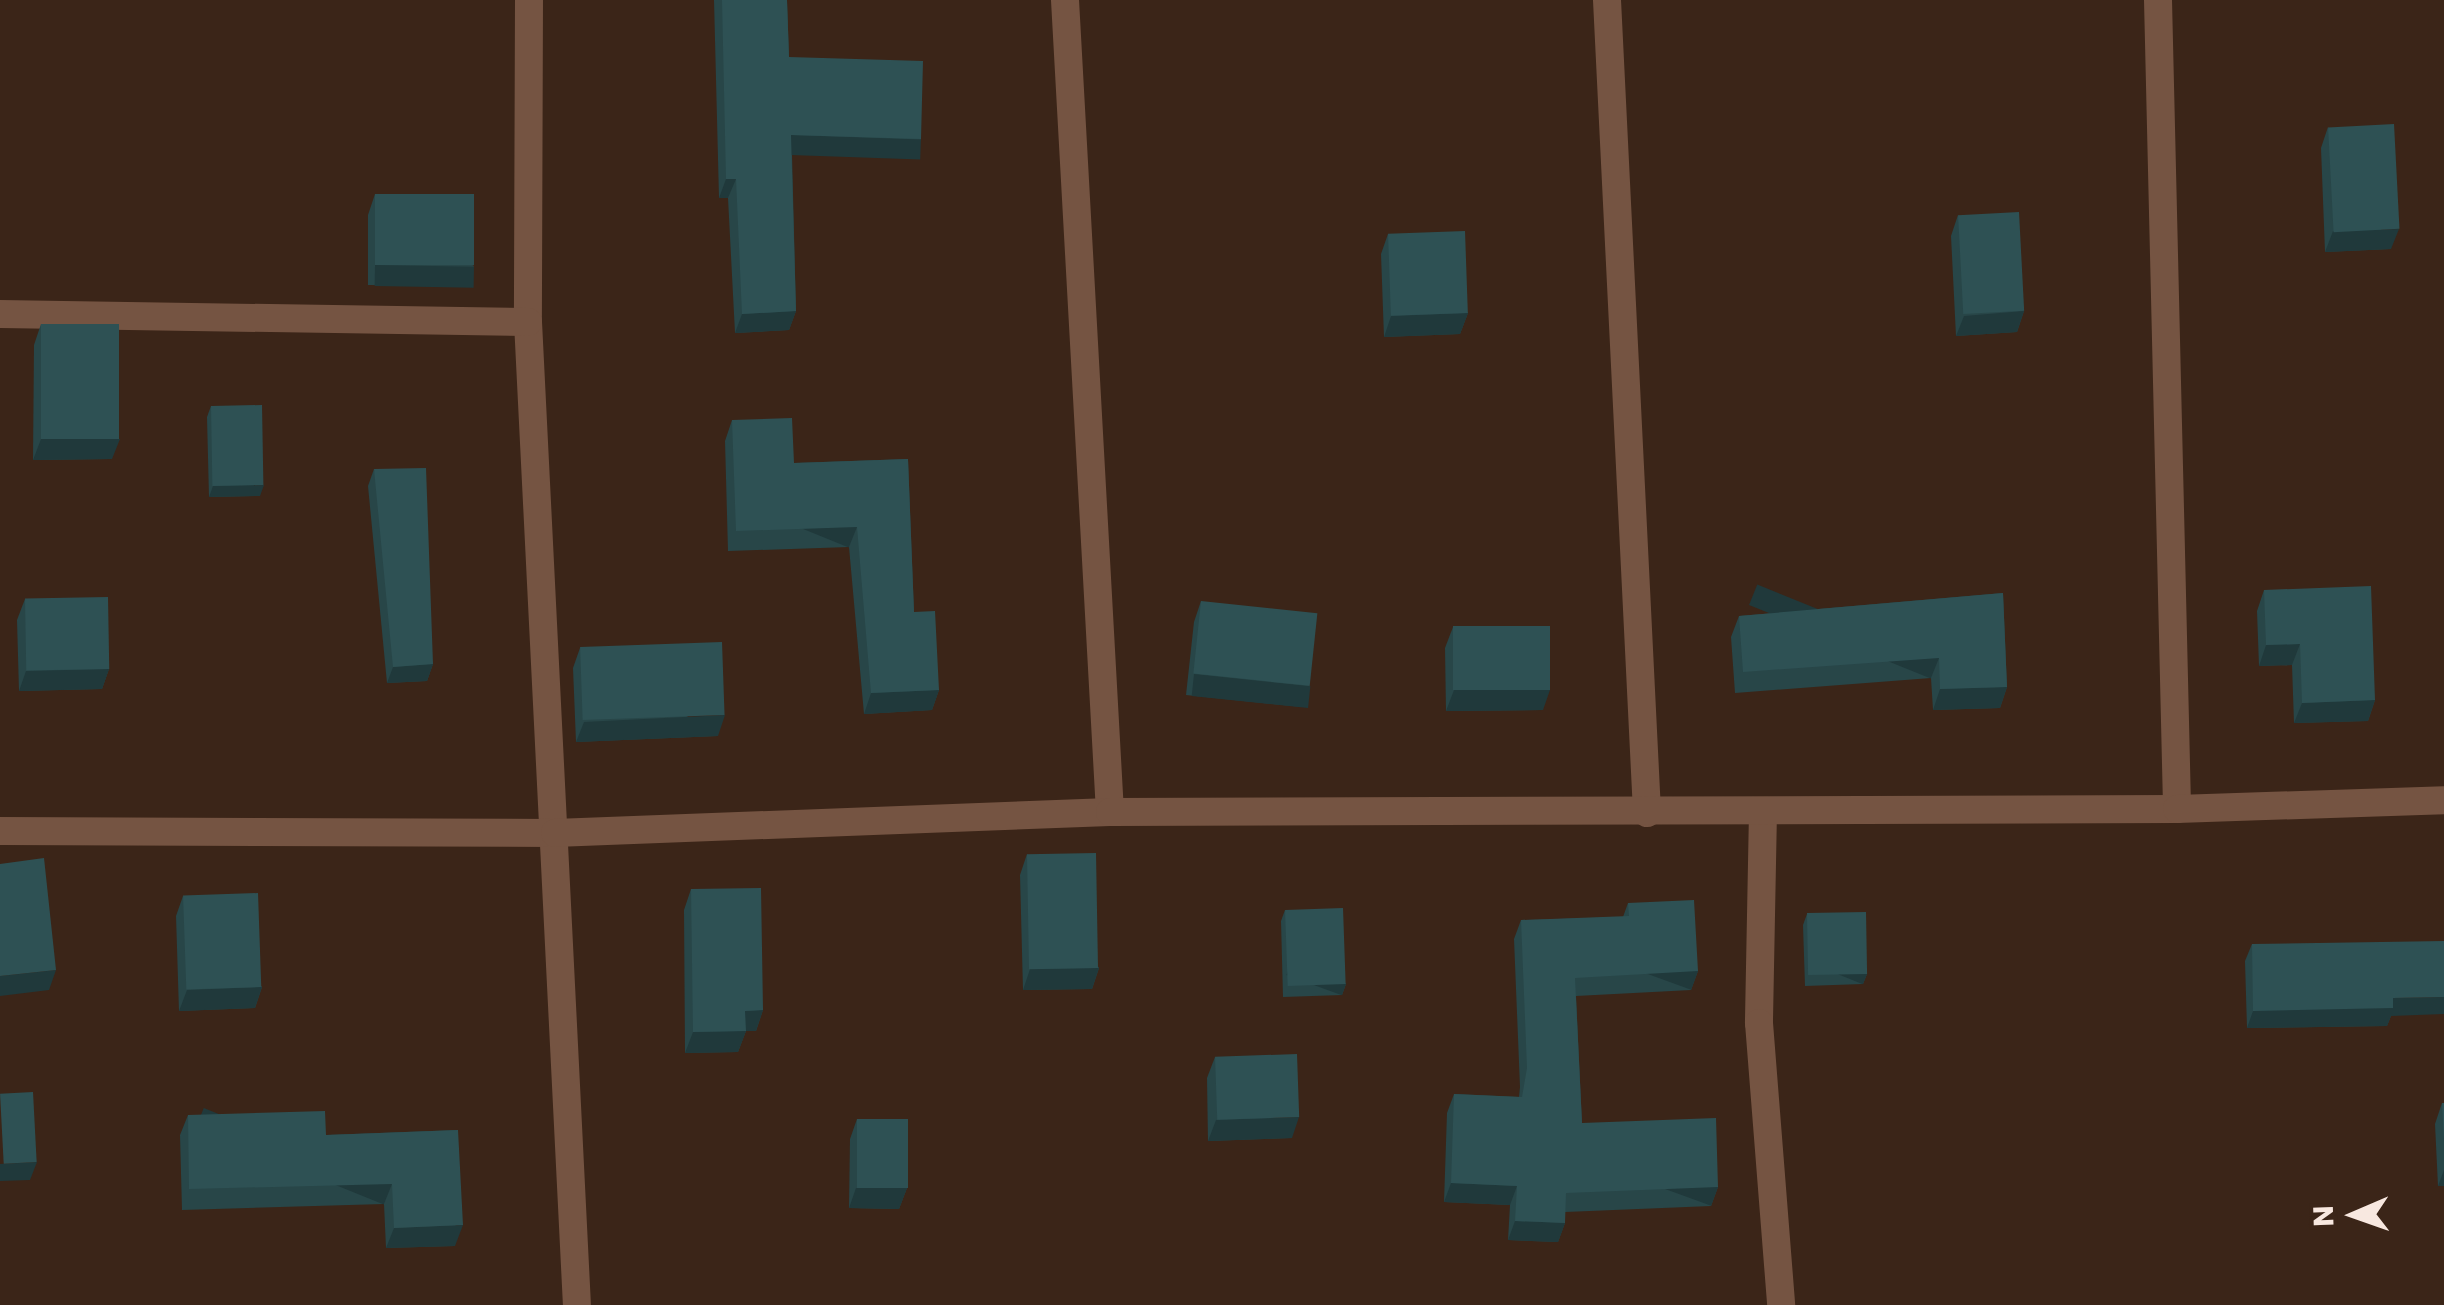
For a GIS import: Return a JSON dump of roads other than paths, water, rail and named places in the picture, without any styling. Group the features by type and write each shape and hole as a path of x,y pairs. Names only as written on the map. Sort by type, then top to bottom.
{"street":[{"path":"528,0 528,322 577,1305"},
{"path":"1065,0 1110,812"},
{"path":"1607,0 1647,813"},
{"path":"2158,0 2177,808"},
{"path":"0,314 528,322"},
{"path":"0,831 554,833 1110,812 1647,813 2177,808 2444,800"},
{"path":"1763,811 1759,1023 1781,1305"}]}
